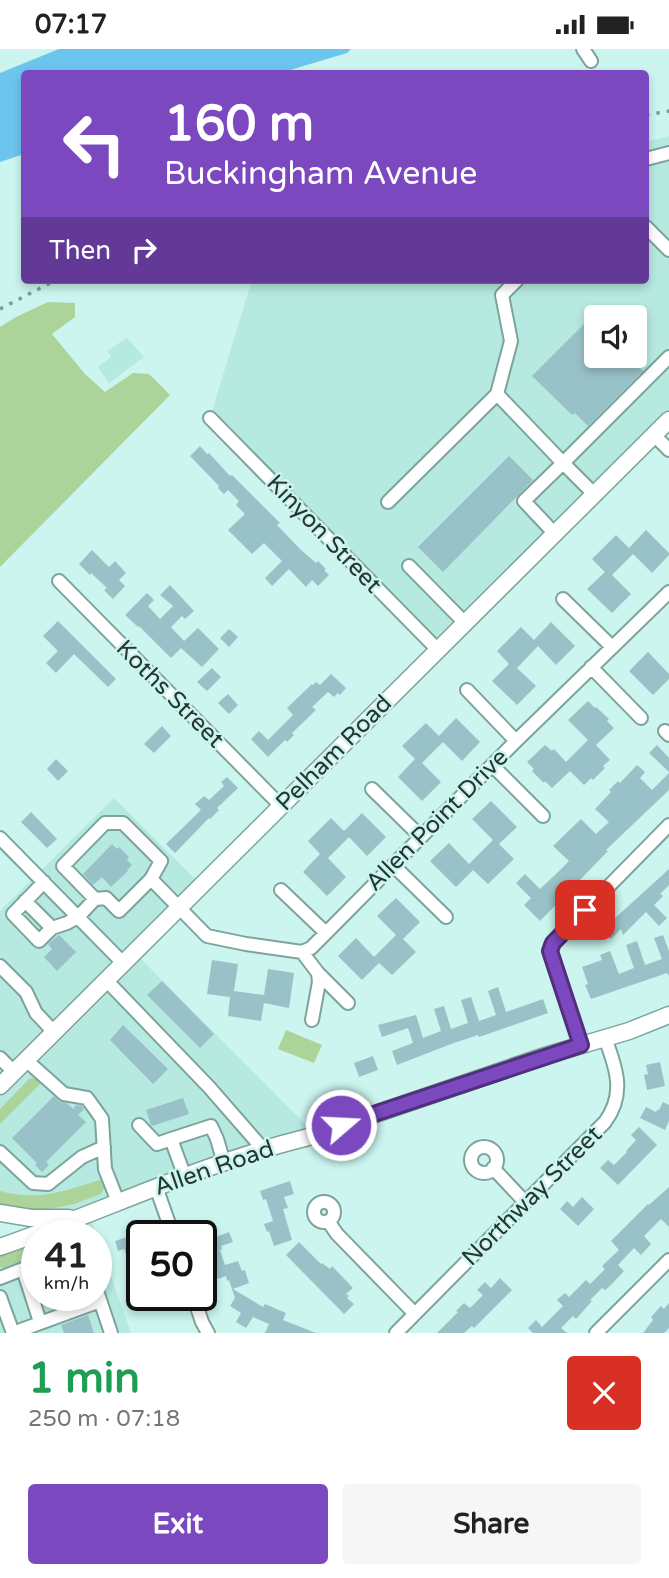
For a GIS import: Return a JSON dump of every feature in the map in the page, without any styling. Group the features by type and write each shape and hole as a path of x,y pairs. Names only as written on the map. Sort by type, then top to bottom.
{"main road":[{"name":"Pelham Road","path":"0,1086 669,420"},
{"name":"Allen Road","path":"0,1247 263,1149 305,1138 629,1031 669,1015"},
{"name":"Allen Road","path":"0,1213 31,1218 78,1217"}],"street":[{"path":"583,49 591,61"},
{"path":"649,158 669,153"},
{"path":"649,230 669,250"},
{"path":"388,502 497,394 511,341 502,295 513,284"},
{"path":"555,534 524,501 669,357"},
{"path":"497,394 594,494"},
{"name":"Kinyon Street","path":"210,418 438,650"},
{"path":"654,435 669,450"},
{"path":"409,566 465,622"},
{"name":"Koths Street","path":"59,581 281,806"},
{"name":"Allen Point Drive","path":"302,952 311,948 516,741 669,592"},
{"path":"563,600 612,647"},
{"path":"592,667 641,718"},
{"path":"467,690 516,741"},
{"path":"492,765 543,816"},
{"path":"372,789 421,837"},
{"path":"105,823 123,823 161,861 150,879 119,911 106,898 95,898 63,866 105,823"},
{"path":"581,1045 551,956 551,945 669,825"},
{"path":"0,838 124,964"},
{"path":"393,865 446,917"},
{"path":"150,879 206,936 302,952 318,973 348,1003"},
{"path":"44,882 13,914 39,941 52,928 78,917 95,898"},
{"path":"281,890 326,933"},
{"path":"26,901 52,928"},
{"path":"0,966 26,992 36,1013 54,1032"},
{"path":"312,1020 319,982 318,973"},
{"path":"107,981 209,1087 263,1149"},
{"name":"Northway Street","path":"396,1333 611,1114 618,1095 618,1078 605,1038"},
{"path":"0,1058 14,1072"},
{"path":"26,1060 64,1094 87,1098 102,1119 105,1169 118,1202"},
{"path":"139,1125 157,1144 211,1125 224,1163"},
{"path":"171,1139 186,1177"},
{"path":"0,1152 33,1183 48,1184 82,1157 104,1147"},
{"path":"494,1168 525,1202"},
{"path":"156,1187 168,1220"},
{"path":"328,1221 337,1234 415,1314"},
{"path":"596,1333 669,1260"},
{"path":"0,1278 23,1269 40,1322"},
{"path":"0,1297 12,1333 64,1311"},
{"path":"103,1311 111,1333"},
{"path":"198,1311 208,1333"}],"shaded area":[{"path":"669,136 669,420 438,650 210,418 251,284 649,284 649,141"},
{"path":"127,338 144,357 109,383 98,367 111,357 107,351"},
{"path":"114,798 201,885 135,953 315,1134 89,1214 91,1220 0,1213 0,911"},
{"path":"21,1238 21,1311 112,1311 112,1279 131,1333 0,1333 0,1246"}],"green space":[{"path":"48,302 75,303 75,317 52,334 85,374 105,392 133,373 149,374 170,395 0,567 0,327"},
{"path":"286,1030 322,1045 314,1063 278,1049"},
{"path":"36,1077 43,1081 0,1124 0,1109 29,1079"},
{"path":"103,1179 105,1187 101,1194 74,1204 27,1210 0,1206 0,1191 40,1195"},
{"path":"21,1247 21,1262 0,1267 0,1254"}],"water":[{"path":"59,49 351,49 347,53 290,70 21,70 21,155 0,162 0,73"}],"building":[{"path":"584,324 584,368 640,368 643,371 588,426 575,413 572,415 532,376"},
{"path":"200,446 280,523 277,525 301,550 326,569 324,570 329,575 318,586 312,580 306,587 289,569 272,586 265,578 282,561 264,543 252,554 228,530 245,514 236,505 239,501 228,490 224,494 190,456"},
{"path":"509,456 533,480 443,572 418,547"},
{"path":"646,530 669,555 652,573 633,554 612,575 631,594 612,613 587,589 605,572 592,559 616,535 629,548"},
{"path":"92,550 109,567 115,561 126,573 119,580 125,586 113,599 104,590 107,588 79,564"},
{"path":"170,585 194,611 185,619 182,616 171,627 184,641 198,628 219,649 202,667 181,648 171,658 125,615 147,593 154,600 148,606 160,619 173,606 160,595"},
{"path":"58,621 116,679 108,687 74,654 56,673 46,663 58,651 43,636"},
{"path":"551,622 575,646 556,665 538,646 517,668 536,686 517,705 492,681 509,664 497,651 521,627 534,640"},
{"path":"229,629 238,637 229,647 220,638"},
{"path":"648,652 669,674 669,679 653,695 629,671"},
{"path":"212,668 221,677 207,691 197,682"},
{"path":"331,674 346,688 334,697 328,692 312,707 316,710 292,733 294,735 268,757 251,739 259,731 268,740 293,715 287,708 312,684 316,682 320,685"},
{"path":"228,694 238,705 229,714 218,703"},
{"path":"588,701 609,719 607,721 614,728 596,745 610,760 593,780 591,778 584,785 570,771 552,788 532,771 534,769 527,762 545,745 552,751 554,749 566,762 588,740 568,720"},
{"path":"456,718 480,742 462,761 443,742 422,763 441,782 422,801 398,777 415,759 402,746 426,723 439,736"},
{"path":"162,726 171,736 154,753 144,744"},
{"path":"657,745 669,758 669,772 649,753"},
{"path":"56,759 68,771 58,781 47,769"},
{"path":"637,765 645,772 640,778 652,790 669,773 669,790 606,850 608,851 540,921 524,905 531,898 516,883 525,874 540,889 555,875 569,861 553,846 581,819 596,834 609,822 595,809 611,792 609,790 618,781 620,783"},
{"path":"227,777 238,788 175,853 166,844 201,810 195,804 204,796 209,800 224,786 221,782"},
{"path":"491,801 517,827 499,844 514,859 488,884 473,870 456,887 430,861 449,843 469,864 493,840 472,819"},
{"path":"31,812 57,839 47,848 21,822"},
{"path":"362,813 386,837 367,856 349,837 328,858 346,877 327,896 303,872 320,854 308,841 331,818 344,831"},
{"path":"112,844 129,857 127,860 132,865 111,887 102,877 93,885 83,874"},
{"path":"669,869 669,885 654,905 667,918 659,926 646,912 623,935 621,929 611,939 602,930"},
{"path":"396,898 420,922 403,939 416,952 392,975 379,963 362,980 338,956 356,938 374,957 396,935 377,916"},
{"path":"59,935 76,952 57,971 44,957 52,949 48,944"},
{"path":"663,935 669,951 669,976 667,973 591,999 582,967 602,960 600,955 610,951 619,974 634,968 626,945 637,941 645,965 662,959 654,938"},
{"path":"212,960 238,964 234,991 264,995 268,969 294,973 289,1008 264,1003 261,1021 228,1016 230,997 207,994"},
{"path":"162,981 214,1034 200,1048 147,995"},
{"path":"498,987 506,1012 543,999 548,1013 451,1044 397,1065 392,1051 413,1043 408,1028 382,1037 378,1025 416,1015 423,1038 441,1031 434,1009 444,1006 451,1029 468,1023 461,1000 471,997 479,1021 496,1015 488,991"},
{"path":"123,1025 168,1069 153,1084 110,1040"},
{"path":"373,1056 378,1070 359,1077 354,1063"},
{"path":"660,1062 665,1086 647,1090 644,1075 648,1074 646,1065"},
{"path":"54,1096 73,1109 76,1105 82,1106 84,1109 78,1115 86,1122 46,1162 49,1165 42,1172 35,1165 37,1163 12,1138"},
{"path":"183,1098 189,1114 151,1125 146,1110"},
{"path":"663,1102 669,1105 669,1121 665,1130 640,1118 646,1107 656,1112"},
{"path":"639,1127 657,1145 618,1185 600,1168 608,1160 614,1165 627,1152 636,1140 631,1135"},
{"path":"290,1181 294,1194 284,1197 288,1208 283,1209 292,1240 274,1246 264,1224 273,1221 266,1199 263,1200 260,1191"},
{"path":"669,1187 669,1227 661,1219 644,1236 651,1244 641,1255 634,1248 618,1265 624,1271 611,1285 605,1290 602,1288 590,1300 592,1301 576,1319 573,1316 561,1328 567,1333 533,1333 528,1328 536,1320 542,1327 563,1306 557,1300 565,1293 569,1297 586,1280 590,1284 605,1269 602,1266 619,1250 611,1241"},
{"path":"582,1197 594,1209 578,1226 560,1209 567,1201 573,1207"},
{"path":"229,1232 233,1242 221,1246 220,1250 225,1265 238,1261 242,1271 245,1270 249,1283 233,1289 263,1307 265,1304 286,1313 283,1320 316,1333 265,1333 269,1324 253,1317 246,1328 236,1322 241,1313 230,1306 235,1298 229,1280 227,1281 226,1276 218,1279 217,1277 217,1237"},
{"path":"126,1237 126,1254 124,1249 118,1251 115,1241"},
{"path":"299,1242 321,1264 330,1269 332,1266 353,1288 346,1294 354,1304 344,1314 286,1255"},
{"path":"500,1278 512,1290 474,1328 472,1326 464,1333 437,1333 464,1303 470,1308 483,1295 477,1290 485,1282 491,1288"},
{"path":"669,1303 669,1328 664,1333 643,1333 653,1320 651,1317 661,1306 664,1309"},
{"path":"88,1315 94,1333 64,1333 61,1325"}],"railway":[{"path":"649,114 669,111"},
{"path":"0,309 48,284"}],"route":[{"path":"341,1125 581,1045 550,951 551,945 585,910"}]}
